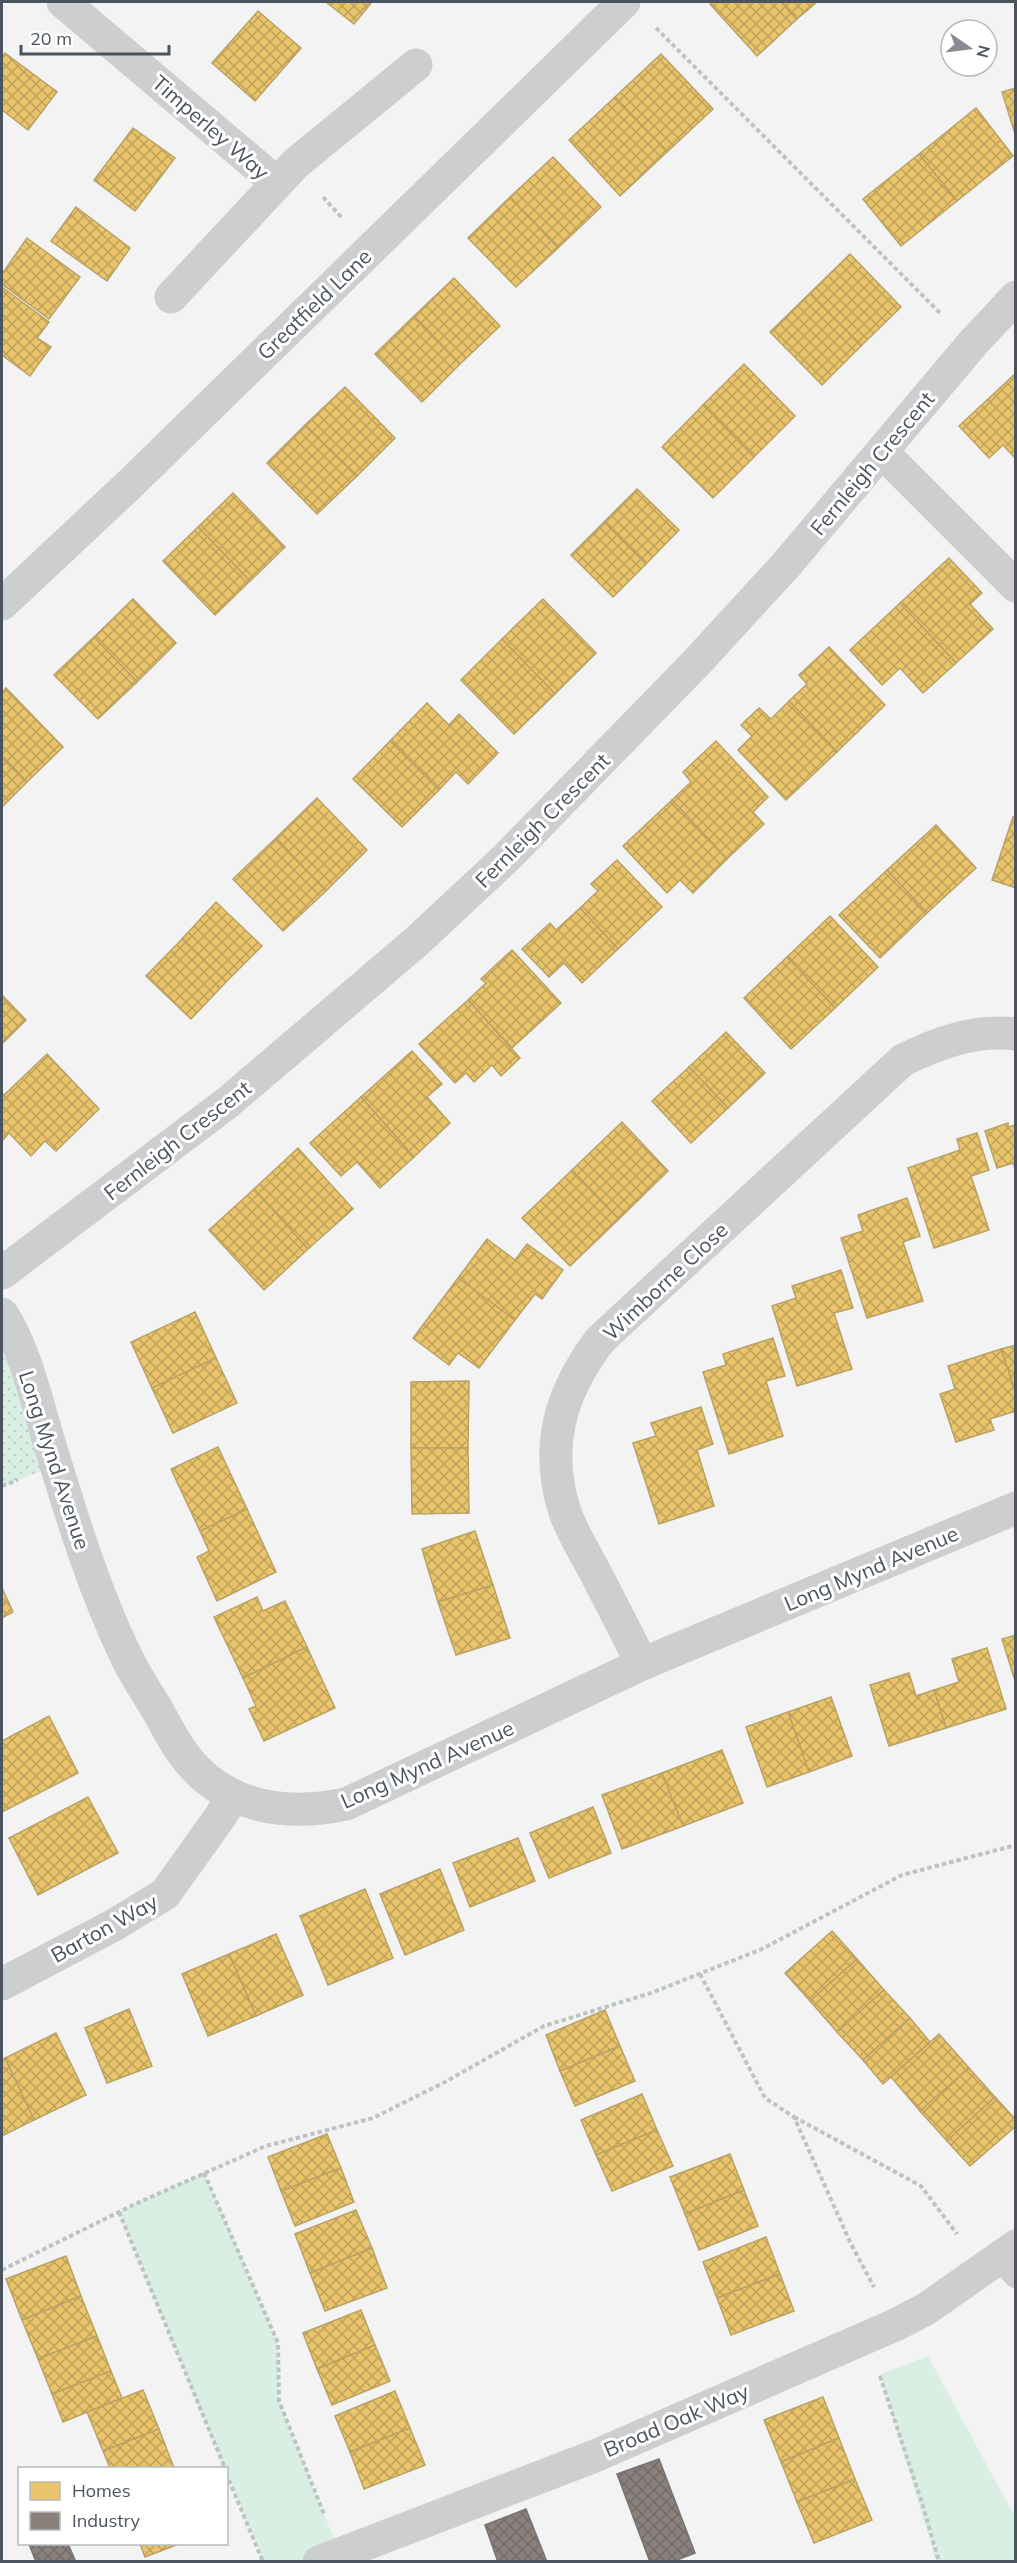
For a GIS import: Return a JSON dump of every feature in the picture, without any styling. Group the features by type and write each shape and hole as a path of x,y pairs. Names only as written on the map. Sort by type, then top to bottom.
{"street":[{"name":"Timperley Way","path":"63,2 286,174"},
{"name":"Greatfield Lane","path":"2,604 130,484 624,2"},
{"path":"171,297 286,174 416,65"},
{"name":"Fernleigh Crescent","path":"2,1273 227,1103 331,1017 490,873 696,663 786,565 973,343 1016,297"},
{"path":"882,452 1016,585"},
{"name":"Wimborne Close","path":"642,1664 566,1514 558,1484 555,1454 558,1424 567,1394 581,1365 600,1340 903,1060 936,1044 971,1035 1016,1034"},
{"name":"Long Mynd Avenue","path":"2,1314 9,1325 27,1372 88,1562 126,1657 172,1739 188,1762 209,1781 233,1796 260,1806 288,1811 318,1810 346,1804 642,1664 1016,1508"},
{"name":"Barton Way","path":"2,1984 114,1925 165,1894 233,1796"},
{"name":"Broad Oak Way","path":"329,2558 595,2456 881,2331 926,2309 1004,2262"}],"path":[{"path":"652,24 938,311 973,343"},
{"path":"286,174 370,249"},
{"path":"2,2270 119,2212 266,2146 373,2118 445,2082 544,2026 651,1993 762,1949 902,1875 1016,1845"},
{"path":"700,1974 765,2098 794,2117 921,2186 1004,2262"},
{"path":"794,2117 851,2244 881,2331 923,2506 939,2562"},
{"path":"204,2173 278,2343 279,2401 329,2558"},
{"path":"119,2212 224,2467"},
{"path":"228,2476 263,2562"}],"green space":[{"path":"2,1314 56,1466 2,1486"},
{"path":"204,2173 278,2343 279,2401 340,2554 319,2561 263,2561 228,2476 228,2467 224,2467 119,2212"},
{"path":"928,2356 1015,2517 1015,2561 936,2561 880,2374"}],"building: Homes":[{"path":"326,2 372,2 354,24"},
{"path":"712,2 781,2 797,19 757,56 710,4"},
{"path":"781,2 817,2 797,19"},
{"path":"258,11 301,48 255,101 212,63"},
{"path":"5,53 57,92 28,130 2,110 2,58"},
{"path":"661,54 713,109 667,152 615,97"},
{"path":"1016,88 1016,137 1002,92"},
{"path":"615,97 667,152 620,196 569,140"},
{"path":"976,108 1013,156 957,201 919,154"},
{"path":"133,128 175,158 135,211 94,180"},
{"path":"919,154 957,201 901,246 863,199"},
{"path":"553,157 601,207 558,248 510,197"},
{"path":"510,197 558,248 516,287 468,238"},
{"path":"76,207 130,248 107,281 51,241"},
{"path":"27,238 80,277 49,319 2,284 2,274"},
{"path":"850,254 901,307 861,346 810,293"},
{"path":"454,278 500,326 460,364 414,316"},
{"path":"2,287 49,322 37,338 51,347 30,376 2,355"},
{"path":"810,293 861,346 822,385 770,332"},
{"path":"414,316 460,364 422,402 375,354"},
{"path":"744,364 795,416 754,457 703,405"},
{"path":"1016,373 1016,459 1003,445 989,458 959,426"},
{"path":"345,387 395,438 357,476 305,425"},
{"path":"703,405 754,457 713,498 662,447"},
{"path":"305,425 357,476 317,514 267,463"},
{"path":"637,489 679,530 646,564 604,522"},
{"path":"233,493 285,547 250,581 198,527"},
{"path":"604,522 646,564 613,597 571,555"},
{"path":"198,527 250,581 215,615 163,561"},
{"path":"949,558 982,593 970,604 993,629 956,663 900,603"},
{"path":"133,599 176,643 137,682 94,637"},
{"path":"543,599 596,653 555,694 502,639"},
{"path":"900,603 956,663 923,693 900,668 882,685 850,650"},
{"path":"94,637 137,682 98,719 54,675"},
{"path":"502,639 555,694 514,734 461,680"},
{"path":"829,647 885,705 837,752 789,701 807,684 799,675"},
{"path":"6,688 63,747 27,782 2,756 2,693"},
{"path":"789,701 837,752 786,800 738,750 752,736 741,725 759,708 771,719"},
{"path":"427,703 449,725 459,714 498,753 468,784 456,772 439,790 390,741"},
{"path":"390,741 439,790 402,827 353,779"},
{"path":"716,741 768,797 753,812 764,824 727,859 672,800 691,782 683,772"},
{"path":"2,756 27,782 2,807"},
{"path":"317,798 367,850 326,891 276,838"},
{"path":"672,800 727,859 693,893 680,880 667,893 623,846"},
{"path":"1013,817 1016,818 1016,888 992,880"},
{"path":"936,825 976,868 927,913 887,870"},
{"path":"276,838 326,891 283,931 233,879"},
{"path":"617,860 662,907 618,949 580,908 598,891 591,884"},
{"path":"887,870 927,913 880,958 839,915"},
{"path":"216,902 262,946 226,982 182,939"},
{"path":"580,908 618,949 582,983 564,963 549,977 522,949 550,923 556,930"},
{"path":"830,916 878,967 835,1008 787,957"},
{"path":"182,939 226,982 191,1019 146,976"},
{"path":"512,950 561,1003 512,1048 468,1000 486,983 481,979"},
{"path":"787,957 835,1008 791,1049 744,998"},
{"path":"2,995 26,1020 2,1044"},
{"path":"468,1000 520,1058 501,1076 492,1065 474,1082 466,1073 455,1083 419,1044"},
{"path":"726,1032 765,1073 728,1108 689,1067"},
{"path":"412,1051 442,1084 427,1097 450,1123 414,1157 361,1097"},
{"path":"47,1054 99,1109 56,1151 45,1141 31,1156 9,1133 2,1141 2,1093 4,1095"},
{"path":"689,1067 728,1108 691,1143 652,1101"},
{"path":"361,1097 414,1157 380,1188 357,1162 341,1176 310,1143"},
{"path":"622,1122 668,1171 619,1219 572,1170"},
{"path":"1008,1123 1008,1127 1016,1125 1016,1171 1013,1163 997,1168 985,1131"},
{"path":"977,1133 989,1170 971,1176 989,1230 934,1248 908,1168 960,1150 957,1139"},
{"path":"298,1148 353,1209 308,1249 254,1189"},
{"path":"572,1170 619,1219 570,1266 522,1218"},
{"path":"254,1189 308,1249 264,1290 209,1230"},
{"path":"907,1198 920,1236 903,1242 923,1301 867,1318 841,1238 863,1231 858,1215"},
{"path":"487,1239 515,1260 527,1244 563,1270 542,1299 535,1294 515,1320 458,1278"},
{"path":"841,1270 853,1308 834,1313 852,1369 797,1386 772,1306 796,1298 792,1286"},
{"path":"458,1278 515,1320 479,1368 458,1353 449,1365 413,1338"},
{"path":"195,1312 216,1358 152,1388 131,1342"},
{"path":"773,1338 785,1376 766,1381 783,1436 729,1454 703,1372 726,1365 723,1354"},
{"path":"1016,1345 1016,1394 1001,1349"},
{"path":"1001,1349 1016,1394 1016,1411 990,1419 994,1430 956,1442 940,1394 955,1389 948,1366"},
{"path":"216,1358 237,1403 173,1433 152,1388"},
{"path":"469,1381 468,1448 411,1448 411,1382"},
{"path":"701,1407 713,1444 697,1450 714,1506 659,1524 633,1443 656,1436 651,1423"},
{"path":"218,1447 247,1509 200,1531 171,1469"},
{"path":"411,1448 468,1448 469,1513 412,1514"},
{"path":"247,1509 276,1572 217,1601 197,1557 209,1551 200,1531"},
{"path":"475,1531 493,1585 438,1602 422,1549"},
{"path":"493,1585 510,1638 456,1655 438,1602"},
{"path":"2,1588 13,1612 2,1618"},
{"path":"257,1597 263,1611 285,1601 307,1647 243,1678 214,1617"},
{"path":"1016,1635 1016,1684 1002,1639"},
{"path":"307,1647 335,1708 264,1741 249,1709 256,1706 243,1678"},
{"path":"987,1648 1006,1709 946,1728 934,1690 959,1682 952,1659"},
{"path":"909,1673 916,1696 934,1690 946,1728 889,1746 870,1685"},
{"path":"831,1697 852,1756 809,1772 788,1712"},
{"path":"788,1712 809,1772 767,1787 746,1727"},
{"path":"49,1716 78,1773 2,1812 2,1741"},
{"path":"722,1750 743,1803 683,1826 662,1773"},
{"path":"662,1773 683,1826 622,1849 602,1795"},
{"path":"88,1797 118,1853 38,1895 9,1838"},
{"path":"593,1807 611,1853 549,1878 530,1833"},
{"path":"518,1838 535,1881 470,1907 453,1863"},
{"path":"440,1869 464,1930 405,1955 380,1894"},
{"path":"365,1889 393,1958 328,1985 300,1916"},
{"path":"832,1931 857,1959 810,2001 785,1973"},
{"path":"276,1934 303,1995 256,2016 229,1954"},
{"path":"229,1954 256,2016 208,2036 182,1974"},
{"path":"857,1959 884,1990 837,2032 810,2001"},
{"path":"884,1990 910,2018 863,2060 837,2032"},
{"path":"129,2009 152,2066 107,2083 85,2028"},
{"path":"605,2010 620,2046 560,2071 546,2035"},
{"path":"910,2018 930,2042 883,2084 863,2060"},
{"path":"56,2033 86,2095 34,2120 5,2058"},
{"path":"939,2034 969,2068 920,2111 891,2077"},
{"path":"620,2046 635,2081 575,2106 560,2071"},
{"path":"5,2058 34,2120 2,2136 2,2060"},
{"path":"969,2068 995,2097 947,2141 920,2111"},
{"path":"642,2094 657,2130 596,2155 581,2120"},
{"path":"995,2097 1016,2120 1016,2126 970,2166 947,2141"},
{"path":"657,2130 673,2166 612,2191 596,2155"},
{"path":"327,2134 341,2168 281,2191 268,2157"},
{"path":"730,2154 744,2190 685,2214 670,2177"},
{"path":"341,2168 354,2202 295,2226 281,2191"},
{"path":"744,2190 758,2226 699,2250 685,2214"},
{"path":"356,2210 372,2248 310,2273 295,2234"},
{"path":"766,2237 780,2274 717,2298 703,2262"},
{"path":"372,2248 387,2288 325,2311 310,2273"},
{"path":"66,2256 81,2296 22,2320 6,2279"},
{"path":"780,2274 794,2311 731,2335 717,2298"},
{"path":"81,2296 97,2336 38,2359 22,2320"},
{"path":"361,2310 375,2345 317,2369 303,2333"},
{"path":"97,2336 111,2371 52,2394 38,2359"},
{"path":"375,2345 390,2381 332,2405 317,2369"},
{"path":"111,2371 122,2398 63,2422 52,2394"},
{"path":"143,2390 159,2429 103,2451 87,2412"},
{"path":"395,2391 410,2428 350,2452 335,2416"},
{"path":"823,2397 839,2438 781,2462 764,2420"},
{"path":"410,2428 425,2465 364,2489 350,2452"},
{"path":"159,2429 174,2467 110,2467 103,2451"},
{"path":"839,2438 855,2479 797,2502 781,2462"},
{"path":"855,2479 872,2520 814,2543 797,2502"},
{"path":"140,2545 176,2545 145,2557"}],"building: Industry":[{"path":"659,2459 695,2553 672,2562 650,2562 617,2474"},
{"path":"526,2509 547,2562 498,2562 485,2525"},
{"path":"29,2545 68,2545 76,2562 36,2562"}]}
